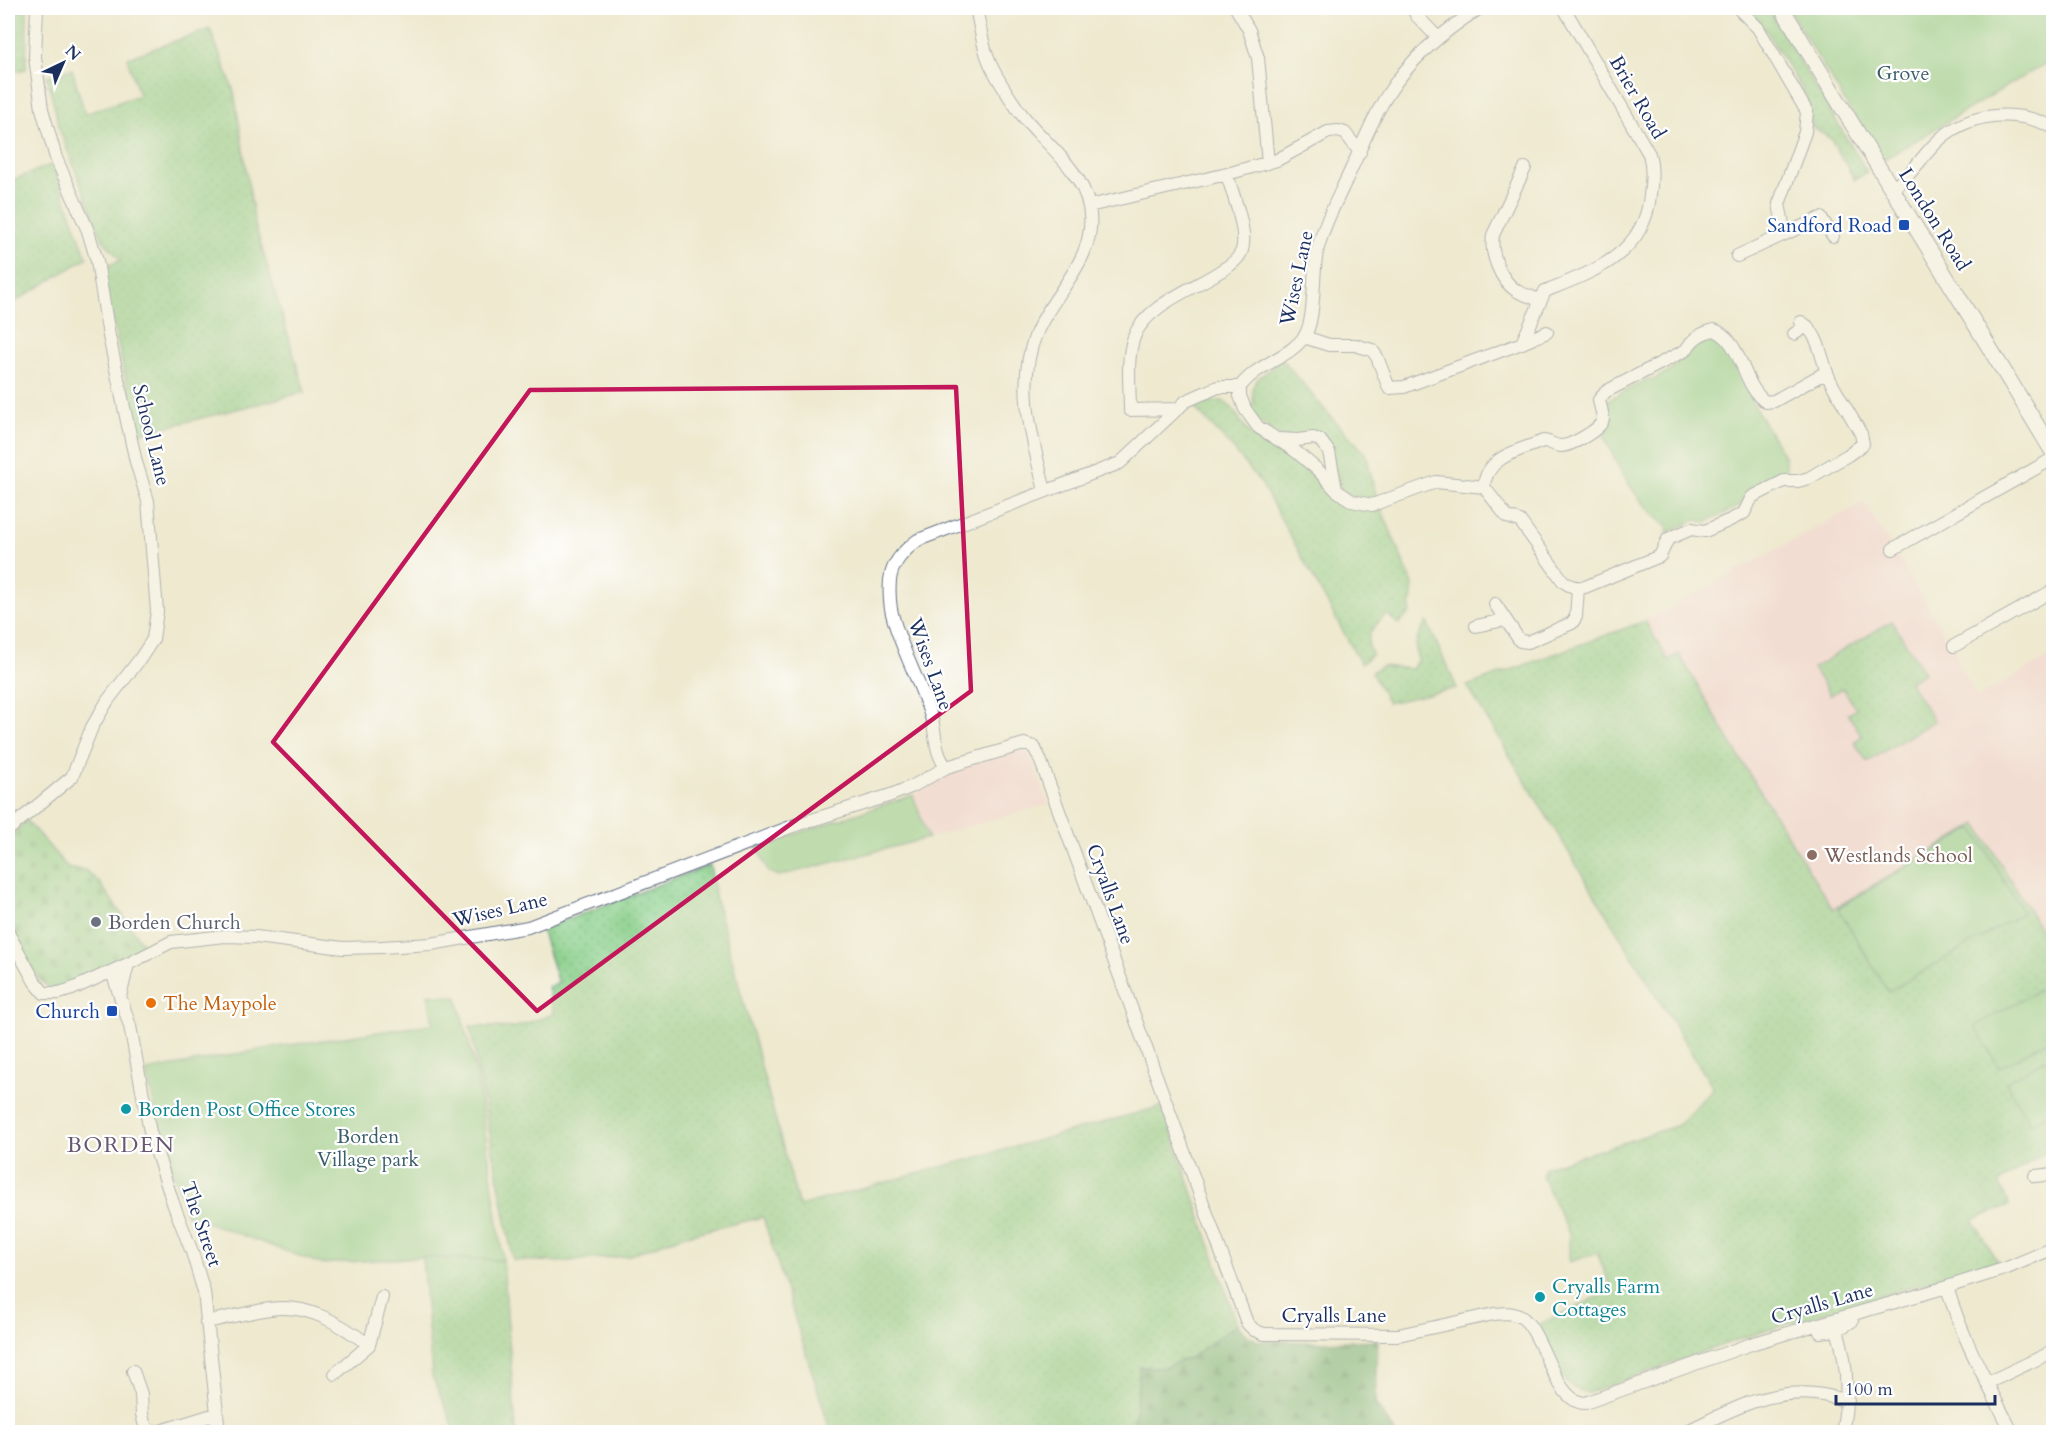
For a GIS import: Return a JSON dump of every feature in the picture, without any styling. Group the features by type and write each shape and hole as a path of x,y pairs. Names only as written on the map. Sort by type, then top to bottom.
{"main road":[{"name":"London Road","path":"1782,8 1891,189 1972,316 2054,454"}],"street":[{"name":"School Lane","path":"8,830 72,777 92,727 108,700 153,639 157,611 148,501 136,462 125,412 97,261 88,231 56,158 42,109 35,57 37,8"},
{"path":"976,8 989,62 1022,115 1082,186 1089,206 1090,237 1084,254 1047,311 1035,334 1030,352 1027,406 1033,444 1046,491"},
{"path":"1236,8 1249,30 1258,58 1268,163"},
{"path":"1412,8 1438,38"},
{"name":"Wises Lane","path":"8,933 35,982 44,993 59,993 112,972 171,942 225,936 256,937 343,948 381,947 431,944 528,927 793,826 891,795 947,767 940,761 924,696 893,620 890,578 901,553 918,540 1120,463 1186,401 1218,387 1240,387 1253,372 1295,346 1304,337 1311,317 1313,274 1318,250 1360,152 1388,94 1400,77 1438,38 1480,8"},
{"name":"Brier Road","path":"1540,300 1545,291 1581,277 1615,258 1634,240 1649,210 1652,175 1651,162 1643,142 1564,8"},
{"path":"1738,8 1758,28 1807,112 1805,132 1779,204 1785,234"},
{"path":"1891,189 1912,173 1941,139 1966,122 1991,114 2026,118 2054,128"},
{"path":"1089,206 1268,163 1328,132 1345,133 1360,152"},
{"path":"1522,343 1540,300 1515,290 1500,269 1491,246 1493,235 1525,168"},
{"path":"1178,409 1131,410 1130,368 1134,338 1144,320 1156,308 1229,266 1242,252 1243,238 1240,221 1227,174"},
{"path":"1737,256 1821,218 1833,236"},
{"path":"1794,334 1804,324 1823,355 1829,377 1861,434 1863,444 1809,478 1784,481 1752,497 1744,513 1712,529 1705,531 1691,529 1668,539 1660,556 1586,587 1569,586 1563,581 1520,520 1507,517 1484,487 1491,466 1501,458 1547,440 1555,445 1564,446 1598,429 1603,419 1599,400 1605,392 1686,350 1693,340 1705,332 1714,330 1727,338 1756,394 1766,402 1774,401 1821,375 1829,377"},
{"path":"1304,337 1329,345 1355,345 1372,350 1389,388 1404,387 1547,332"},
{"path":"1240,387 1240,396 1258,428 1288,446 1319,471 1336,490 1352,501 1372,505 1436,482 1484,487"},
{"path":"1275,438 1320,440 1329,452 1336,490"},
{"path":"1893,549 2054,458"},
{"path":"1495,604 1520,641 1528,642 1572,623 1576,617 1578,588"},
{"path":"1954,646 2054,590"},
{"path":"1476,626 1504,620"},
{"name":"Cryalls Lane","path":"947,767 1024,744 1034,747 1247,1323 1254,1330 1264,1334 1398,1335 1494,1314 1510,1313 1522,1318 1530,1325 1546,1359 1566,1392 1575,1402 1585,1403 1754,1343 1947,1287 2033,1258 2054,1248"},
{"path":"120,998 128,964"},
{"name":"The Street","path":"112,972 130,1026 150,1132 204,1292 219,1432"},
{"path":"2035,1176 2054,1174"},
{"path":"1947,1287 1956,1319 2012,1432"},
{"path":"335,1374 369,1345 382,1297"},
{"path":"206,1322 273,1308 297,1310 325,1317 346,1328 369,1345"},
{"path":"1820,1332 1837,1330 1852,1321"},
{"path":"1837,1330 1845,1361 1848,1401 1842,1432"},
{"path":"1987,1383 2054,1351"},
{"path":"133,1371 141,1394 145,1427 156,1432 216,1414"},
{"path":"1685,1432 1765,1397 1815,1394 1848,1401"}],"highlighted area":[{"path":"956,387 971,691 537,1011 273,742 530,390"}],"shaded area":[{"name":"Westlands School","path":"1864,502 1948,640 1954,646 1958,663 1977,698 2047,658 2053,669 2053,1147 1467,686 1645,621"},
{"path":"1018,749 1029,753 1049,804 928,838 913,795 957,770"}],"green space":[{"path":"8,8 27,8 26,69 8,72"},
{"path":"1745,8 1768,8 1867,172 1855,180 1831,139 1811,126 1809,103 1806,96 1767,32"},
{"name":"Grove","path":"1788,8 2053,8 2053,59 1881,161"},
{"path":"210,29 234,91 255,225 305,392 138,434 103,277 105,267 121,260 103,240 60,131 47,76 72,69 85,114 139,95 127,58"},
{"path":"53,164 87,258 8,306 8,182"},
{"path":"1714,338 1720,340 1784,456 1787,473 1748,492 1741,505 1707,522 1695,520 1667,533 1668,525 1653,514 1636,494 1622,472 1604,435 1610,423 1608,400 1648,379 1655,379 1672,369 1677,362 1689,354 1693,346"},
{"path":"1282,359 1366,454 1377,499 1364,501 1342,492 1328,445 1281,437 1255,419 1250,405 1254,403 1253,387 1260,377"},
{"path":"1214,401 1223,401 1232,408 1252,437 1275,448 1302,467 1337,498 1381,508 1413,585 1410,613 1398,624 1387,614 1378,622 1369,636 1369,648 1372,654 1361,664 1261,483 1194,407"},
{"path":"1645,621 1668,660 1679,654 1745,767 1833,909 1977,824 2040,929 2054,924 2053,1147 1999,1183 2009,1205 1973,1220 1997,1261 1742,1338 1589,1393 1570,1386 1565,1381 1551,1358 1538,1325 1612,1290 1597,1253 1569,1262 1569,1233 1542,1177 1545,1167 1679,1125 1713,1088 1467,686"},
{"path":"1892,621 1924,673 1909,682 1934,721 1867,762 1854,742 1862,736 1848,714 1856,709 1843,688 1830,695 1813,668"},
{"path":"1427,622 1457,688 1388,703 1371,672 1383,666 1412,669 1418,659 1417,640"},
{"path":"913,795 928,838 779,876 768,872 757,847"},
{"path":"26,820 69,869 85,870 99,882 144,946 111,968 74,984 49,988 37,977 8,922 8,839"},
{"path":"1973,828 2023,913 1888,992 1838,908"},
{"path":"710,865 716,901 799,1206 1163,1106 1237,1324 1191,1357 1163,1368 1140,1367 1133,1432 831,1432 763,1217 682,1236 627,1256 561,1262 513,1260 470,1026 513,1028 554,1014 548,987 558,983 542,932 545,928"},
{"path":"2053,982 2053,1037 1999,1068 1975,1026"},
{"name":"Borden Village park","path":"428,994 457,997 477,1075 503,1260 421,1257 321,1264 187,1215 161,1134 146,1071 269,1048 433,1024"},
{"path":"2053,1055 2053,1111 2030,1124 2006,1082"},
{"path":"422,1257 503,1260 516,1432 456,1432 432,1376"},
{"path":"1237,1324 1245,1334 1258,1341 1378,1340 1376,1405 1395,1432 1133,1432 1140,1367 1163,1368 1191,1357"}],"place":[{"name":"Sandford Road","path":"1904,225"},
{"name":"Westlands School","path":"1812,855"},
{"name":"Borden Church","path":"96,922"},
{"name":"The Maypole","path":"151,1003"},
{"name":"Church","path":"112,1011"},
{"name":"Borden Post Office Stores","path":"126,1109"},
{"name":"Cryalls Farm Cottages","path":"1540,1297"}],"district":[{"name":"BORDEN","path":"121,1144"}]}
